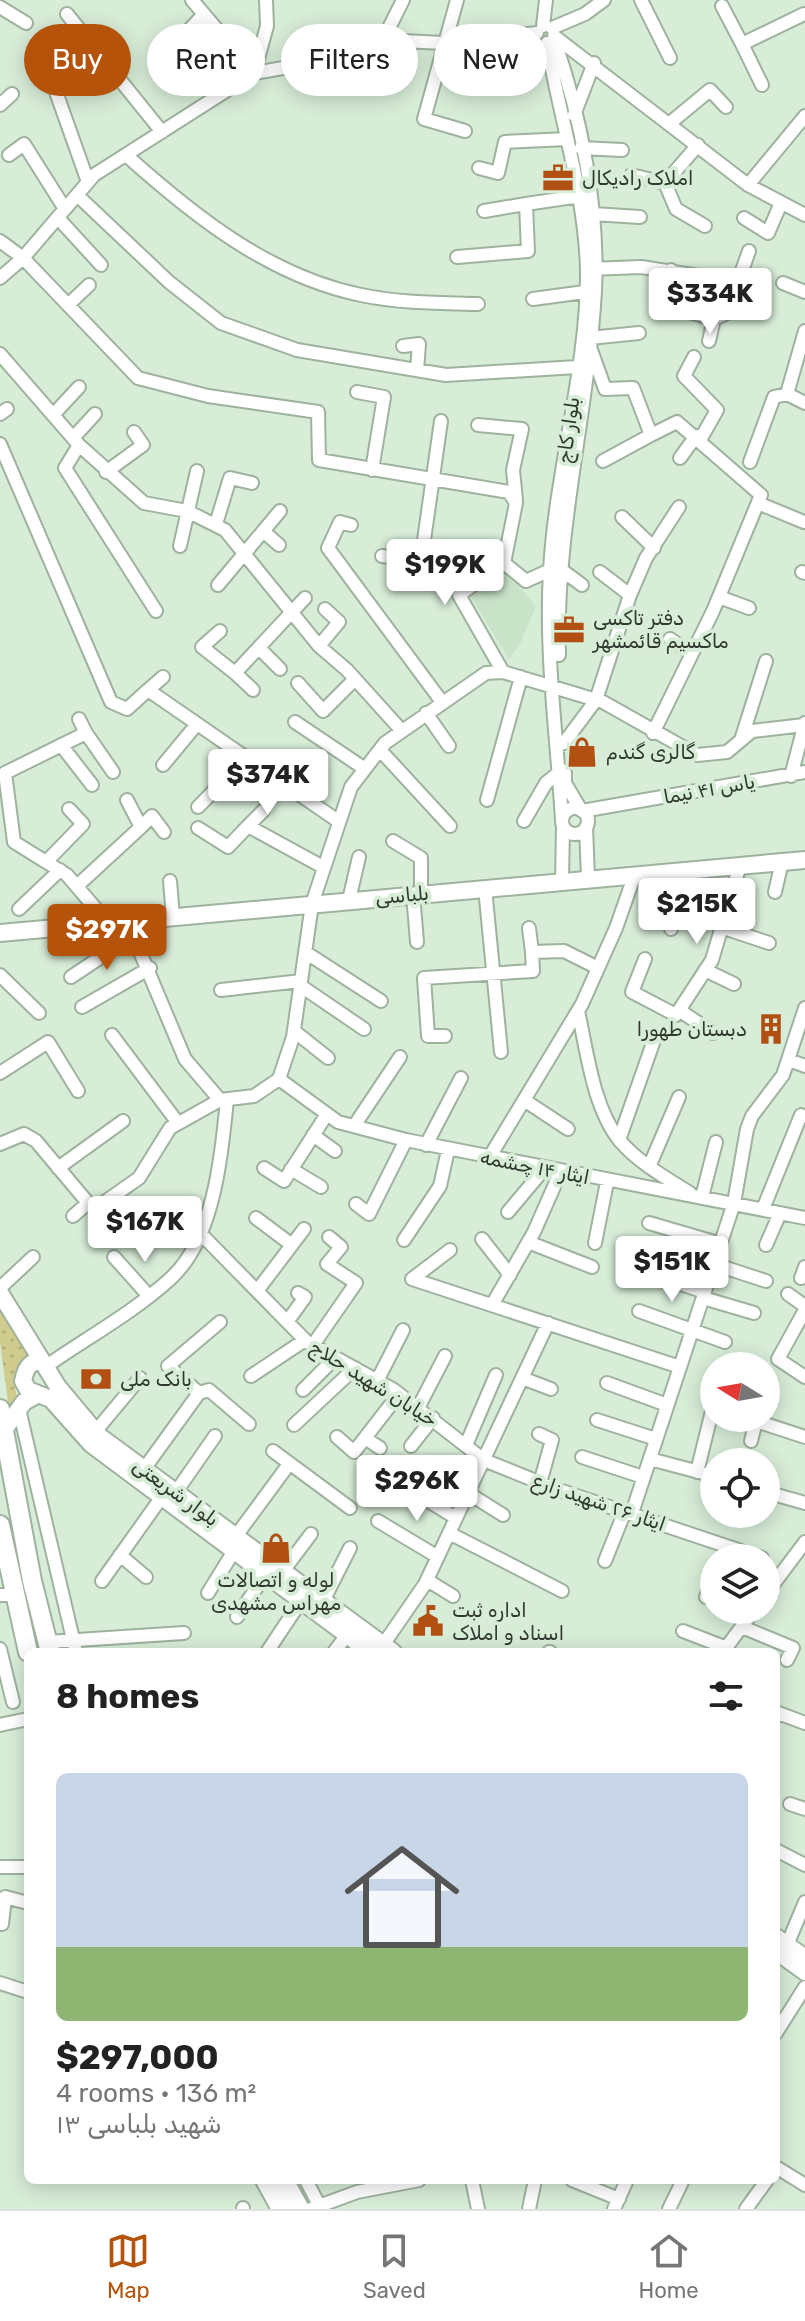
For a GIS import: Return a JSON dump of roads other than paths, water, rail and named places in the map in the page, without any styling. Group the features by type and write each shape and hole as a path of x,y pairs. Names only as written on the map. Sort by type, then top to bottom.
{"highway":[{"path":"0,1409 48,1647"},
{"path":"0,1525 7,1595 27,1648"},
{"path":"267,2184 281,2209"},
{"path":"286,2184 300,2209"}],"main road":[{"name":"بلباسی","path":"0,933 108,923 130,928 173,917 805,860"},
{"name":"بلوار شریعتی","path":"0,1290 48,1365 58,1387 95,1432 144,1469 168,1495"},
{"path":"3,1431 19,1409 38,1394 28,1390 23,1381 25,1370 31,1363 40,1361 48,1365"},
{"name":"بلوار شریعتی","path":"38,1394 51,1399 91,1444 235,1544 283,1571 380,1648"},
{"name":"بلوار شریعتی","path":"235,1544 265,1575 347,1635 377,1648"},
{"path":"780,1945 805,1958"},
{"path":"780,1945 805,1972"}],"street":[{"path":"192,0 212,24"},
{"path":"265,33 266,0"},
{"path":"395,24 403,0"},
{"path":"449,24 457,0"},
{"path":"546,0 548,34"},
{"path":"548,34 604,0"},
{"path":"641,0 670,58"},
{"path":"742,44 804,16 798,0"},
{"path":"722,6 762,85"},
{"path":"0,7 26,23"},
{"path":"67,14 162,132"},
{"path":"195,24 204,14"},
{"path":"548,34 577,50 748,185 805,215"},
{"name":"بلوار کاج","path":"548,34 562,65 593,214 590,342 554,569"},
{"name":"بلوار کاج","path":"548,34 591,269"},
{"path":"562,65 577,50"},
{"path":"574,115 594,63"},
{"path":"434,79 424,119 465,131"},
{"path":"670,123 710,90 726,107"},
{"path":"0,105 12,94"},
{"path":"59,96 88,182"},
{"path":"0,278 23,258 88,182 218,96"},
{"path":"748,185 805,116"},
{"path":"479,168 498,173 505,142 567,139"},
{"path":"9,155 24,144 61,213 101,265"},
{"path":"665,183 698,145"},
{"path":"581,148 622,150"},
{"path":"126,155 166,191 232,242 311,282 361,296 408,302 478,304"},
{"path":"631,175 665,183"},
{"path":"665,183 676,209 705,226"},
{"path":"77,195 169,282 221,323 297,350 446,375 577,367"},
{"path":"484,211 580,196"},
{"path":"744,218 768,233 781,203"},
{"path":"457,257 528,251 526,204"},
{"path":"593,214 640,217"},
{"path":"0,241 23,258 138,378 208,396 318,412 319,460 509,492 516,503"},
{"path":"671,270 672,307 714,319 727,313 749,251"},
{"path":"591,269 641,267 705,277"},
{"path":"783,283 805,292"},
{"path":"68,305 89,285"},
{"path":"533,299 590,291"},
{"name":"بلوار کاج","path":"562,881 562,770 556,686 554,569 577,367 590,291"},
{"path":"709,341 714,319"},
{"path":"787,394 805,331"},
{"path":"639,333 590,342 605,389 633,388 651,435"},
{"path":"403,346 419,344 417,370"},
{"path":"0,354 76,442 144,503 187,511 225,530 319,646 355,679 402,731"},
{"path":"680,458 695,434 717,410 684,376 694,357"},
{"path":"53,415 79,387"},
{"path":"357,392 384,397 372,470"},
{"path":"750,462 774,397 787,394 805,403"},
{"path":"95,414 76,442 65,468 156,611"},
{"path":"382,556 421,561 441,421"},
{"path":"603,461 677,422 695,434 761,495 719,597 653,733"},
{"path":"478,425 522,429 513,470 516,503 504,563 459,595 503,672"},
{"path":"106,472 143,445 134,432"},
{"path":"0,444 3,467 111,702 127,709 163,677"},
{"path":"180,546 197,471"},
{"path":"216,524 230,478 252,483"},
{"path":"758,503 804,522"},
{"path":"561,744 596,700 630,595 679,507"},
{"path":"218,585 280,511"},
{"path":"622,517 654,548"},
{"path":"351,525 340,522 328,548 442,702"},
{"path":"263,531 279,545"},
{"path":"504,563 526,581 554,569 582,585"},
{"path":"600,572 630,595"},
{"path":"719,597 749,608"},
{"path":"235,673 305,598"},
{"path":"319,646 339,622 325,609"},
{"path":"220,631 202,647 253,690"},
{"path":"670,639 692,654"},
{"path":"259,648 280,669"},
{"path":"741,740 766,661"},
{"path":"0,1144 24,1134 36,1141 88,1203 99,1206 139,1178 170,1128 223,1100 254,1096 279,1079 294,1031 312,904 351,787 380,750 402,731 486,673 503,672 596,700 697,755 727,752 752,731 805,724 791,776"},
{"path":"487,800 521,677"},
{"path":"298,683 323,711 355,679"},
{"path":"148,690 338,821"},
{"path":"426,713 449,746"},
{"path":"79,719 113,772"},
{"path":"295,722 365,769"},
{"path":"163,765 197,724"},
{"path":"14,842 5,773 86,733"},
{"path":"61,745 92,785"},
{"path":"380,750 450,826"},
{"path":"198,807 246,758"},
{"path":"524,821 546,783 562,770"},
{"name":"بلوار کاج","path":"562,770 565,783 582,810"},
{"name":"یاس ۴۱ نیما","path":"582,810 805,772"},
{"path":"127,800 141,827"},
{"path":"588,878 587,826 582,810 569,809 562,823 572,834 587,826 613,807"},
{"path":"47,861 83,824 69,809"},
{"path":"198,828 228,847 263,811"},
{"path":"77,886 152,816 164,832"},
{"path":"248,826 323,867"},
{"path":"393,841 421,858 417,942"},
{"path":"0,851 14,842"},
{"path":"14,842 60,870 108,923"},
{"path":"349,900 359,857"},
{"path":"775,892 782,862"},
{"path":"645,959 632,992 676,1015 705,970 740,865"},
{"path":"19,909 60,870"},
{"path":"671,929 688,870"},
{"path":"489,1158 578,1011 635,874"},
{"path":"170,881 173,917"},
{"path":"485,888 501,1052"},
{"path":"721,927 769,943"},
{"path":"48,1365 172,1278 201,1234 222,1159 223,1100 185,1059 169,1027 150,968 130,928 71,977"},
{"path":"445,1036 428,1036 424,978 533,971 529,928"},
{"path":"532,952 564,951 598,968"},
{"path":"305,952 381,1001"},
{"path":"82,1007 150,968"},
{"path":"705,970 734,984"},
{"path":"0,975 39,1013"},
{"path":"221,990 301,984 364,1029"},
{"path":"605,1561 650,1459 721,1244 734,1203 747,1129 789,1060 805,1008"},
{"path":"679,1010 713,1033"},
{"path":"578,1011 604,1109 619,1140 649,1167 698,1197 716,1142"},
{"path":"294,1031 328,1058"},
{"path":"112,1035 178,1123"},
{"path":"0,1073 48,1042 78,1091"},
{"path":"619,1140 653,1043"},
{"path":"354,1126 400,1057"},
{"path":"789,1060 805,1066"},
{"path":"426,1145 461,1078"},
{"name":"ایثار ۱۴ چشمه","path":"279,1079 327,1114 354,1126 406,1140 560,1173 805,1218"},
{"path":"649,1167 679,1097"},
{"path":"524,1100 568,1129"},
{"path":"264,1168 284,1181 327,1114"},
{"path":"763,1209 801,1115"},
{"path":"58,1168 123,1121"},
{"path":"313,1135 335,1151"},
{"path":"356,1204 369,1214 406,1140"},
{"path":"404,1240 440,1186 448,1150"},
{"path":"291,1169 321,1187"},
{"path":"508,1212 544,1169"},
{"path":"492,1305 528,1242 560,1173"},
{"path":"595,1243 607,1182"},
{"path":"73,1216 88,1203"},
{"path":"766,1245 780,1213"},
{"path":"256,1218 292,1245"},
{"path":"649,1223 721,1244"},
{"path":"257,1291 304,1229"},
{"name":"خیابان شهید حلاج","path":"201,1234 309,1343 399,1394 484,1460"},
{"path":"251,1376 309,1343 356,1283 327,1264 341,1247 329,1237"},
{"path":"482,1239 510,1275"},
{"path":"528,1242 592,1267"},
{"path":"450,1250 412,1279 680,1367"},
{"path":"0,1290 33,1257"},
{"path":"114,1257 148,1295"},
{"path":"714,1264 766,1281"},
{"path":"637,1270 754,1313"},
{"path":"287,1322 305,1297 298,1293"},
{"path":"788,1294 805,1308 778,1359 805,1377"},
{"path":"639,1311 725,1342"},
{"path":"199,1393 168,1366 220,1322"},
{"path":"383,1648 427,1580 548,1323"},
{"path":"377,1381 403,1330"},
{"path":"418,1408 445,1356"},
{"path":"303,1390 335,1358"},
{"path":"294,1425 355,1368"},
{"path":"466,1445 496,1375"},
{"path":"95,1432 140,1378"},
{"path":"522,1378 551,1389"},
{"path":"607,1383 667,1405"},
{"path":"144,1469 199,1393 209,1390 249,1424"},
{"path":"337,1437 354,1452 399,1394"},
{"path":"19,1409 74,1646"},
{"path":"411,1446 433,1418"},
{"path":"597,1420 656,1439"},
{"path":"751,1441 756,1421 805,1437"},
{"path":"697,1472 707,1432"},
{"path":"539,1434 552,1440 540,1483"},
{"path":"102,1581 215,1436"},
{"path":"365,1438 380,1448"},
{"path":"273,1451 350,1508"},
{"path":"582,1457 643,1477"},
{"path":"650,1459 700,1473"},
{"name":"ایثار ۲۶ شهید زارع","path":"484,1460 540,1483 628,1512 703,1544"},
{"path":"208,1593 235,1544 289,1464"},
{"path":"409,1489 456,1518"},
{"path":"468,1493 503,1515"},
{"path":"780,1496 805,1503"},
{"path":"378,1521 438,1557"},
{"path":"449,1533 562,1591"},
{"path":"283,1571 311,1534"},
{"path":"780,1575 805,1542"},
{"path":"323,1601 350,1548"},
{"path":"120,1555 146,1577"},
{"name":"ایثار ۲۶ شهید زارع","path":"780,1565 786,1567"},
{"path":"237,1617 265,1575"},
{"path":"427,1580 453,1596"},
{"path":"270,1648 301,1601"},
{"path":"726,1648 744,1624"},
{"path":"742,1627 793,1648 787,1660"},
{"path":"683,1631 721,1648"},
{"path":"48,1647 184,1633"},
{"path":"337,1648 347,1635"},
{"path":"0,1649 13,1702"},
{"path":"780,1714 805,1723"},
{"path":"0,1725 24,1720"},
{"path":"790,1804 805,1809"},
{"path":"780,1852 805,1865"},
{"path":"0,1867 24,1867"},
{"path":"2,1924 5,1897 24,1902"},
{"path":"780,1945 805,1902"},
{"path":"0,1983 24,1991"},
{"path":"780,2027 805,1987"},
{"path":"780,2169 805,2185"},
{"path":"308,2184 317,2208 357,2192 398,2184"},
{"path":"473,2184 478,2209"},
{"path":"529,2209 534,2184"},
{"path":"580,2184 617,2204 625,2184"},
{"path":"669,2209 681,2184"},
{"path":"746,2209 764,2184"}],"place":[{"name":"املاک رادیکال","path":"558,178"},
{"name":"دفتر تاکسی ماکسیم قائمشهر","path":"569,630"},
{"name":"گالری گندم","path":"582,752"},
{"name":"دبستان طهورا","path":"771,1029"},
{"name":"بانک ملی","path":"96,1379"},
{"name":"لوله و اتصالات مهراس مشهدی","path":"276,1548"},
{"name":"اداره ثبت اسناد و املاک","path":"428,1621"}]}
